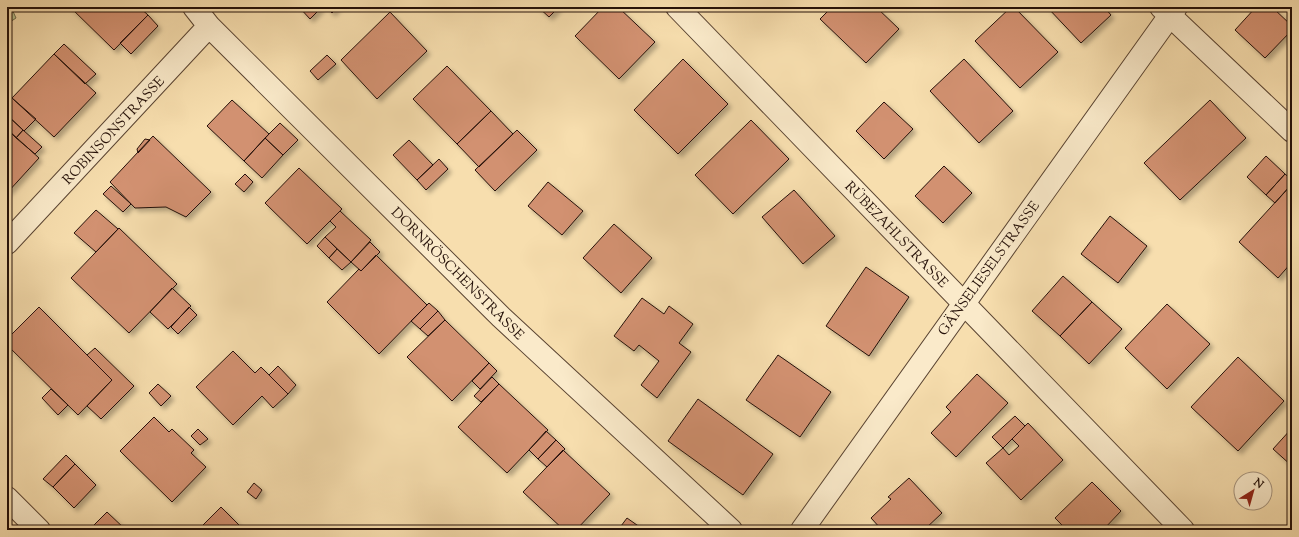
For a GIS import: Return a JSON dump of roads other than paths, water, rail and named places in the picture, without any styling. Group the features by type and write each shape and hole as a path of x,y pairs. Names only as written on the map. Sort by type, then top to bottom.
{"street":[{"name":"DORNRÖSCHENSTRASSE","path":"194,7 209,26 501,317 731,530"},
{"name":"RÜBEZAHLSTRASSE","path":"677,7 1183,530"},
{"name":"GÄNSELIESELSTRASSE","path":"802,530 1169,10"},
{"path":"1169,10 1292,131"},
{"name":"ROBINSONSTRASSE","path":"11,239 209,26"},
{"path":"7,498 39,530"}]}
